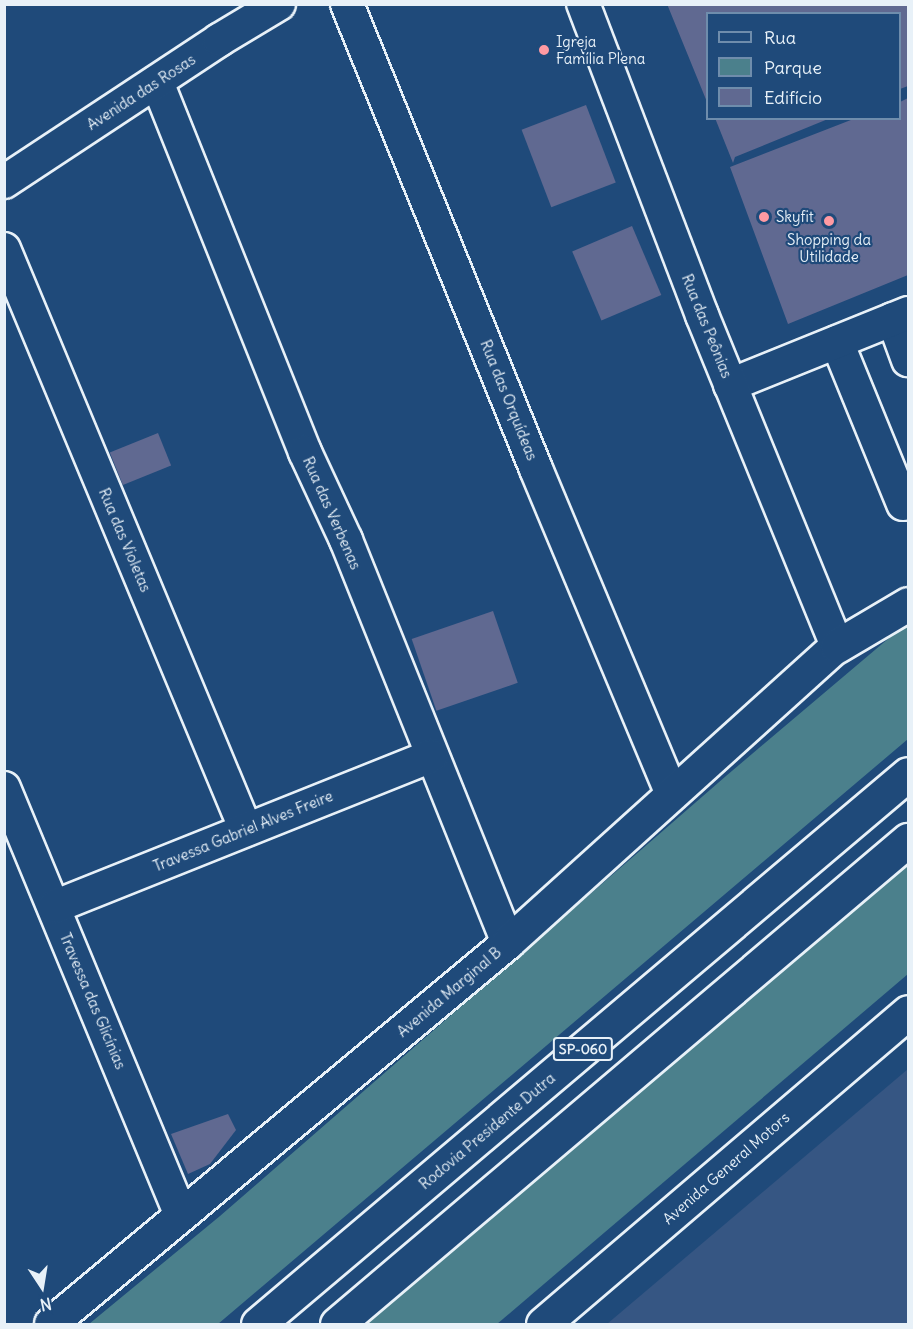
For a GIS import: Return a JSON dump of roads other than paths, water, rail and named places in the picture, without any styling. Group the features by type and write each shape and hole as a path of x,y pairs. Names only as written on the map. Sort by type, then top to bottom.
{"main road":[{"path":"837,646 909,604"},
{"name":"Rodovia Presidente Dutra","path":"258,1324 909,774"},
{"name":"SP-060","path":"337,1324 909,840"},
{"name":"Avenida General Motors","path":"543,1324 909,1012"}],"street":[{"path":"219,40 250,4"},
{"name":"Avenida das Rosas","path":"4,182 219,40 279,4"},
{"name":"Rua das Orquídeas","path":"347,4 536,469 672,794"},
{"name":"Rua das Peônias","path":"583,4 730,385 837,646"},
{"name":"Rua das Verbenas","path":"157,81 305,452 346,540 508,943"},
{"name":"Rua das Violetas","path":"4,249 246,830"},
{"path":"730,385 901,316 909,360"},
{"path":"837,342 903,504"},
{"name":"Avenida Marginal B","path":"51,1324 508,943 837,646"},
{"name":"Travessa Gabriel Alves Freire","path":"54,907 432,756"},
{"name":"Travessa das Glicínias","path":"4,788 182,1215"}],"place":[{"name":"Igreja Família Plena","path":"544,50"},
{"name":"Skyfit","path":"764,217"},
{"name":"Shopping da Utilidade","path":"829,221"}]}
